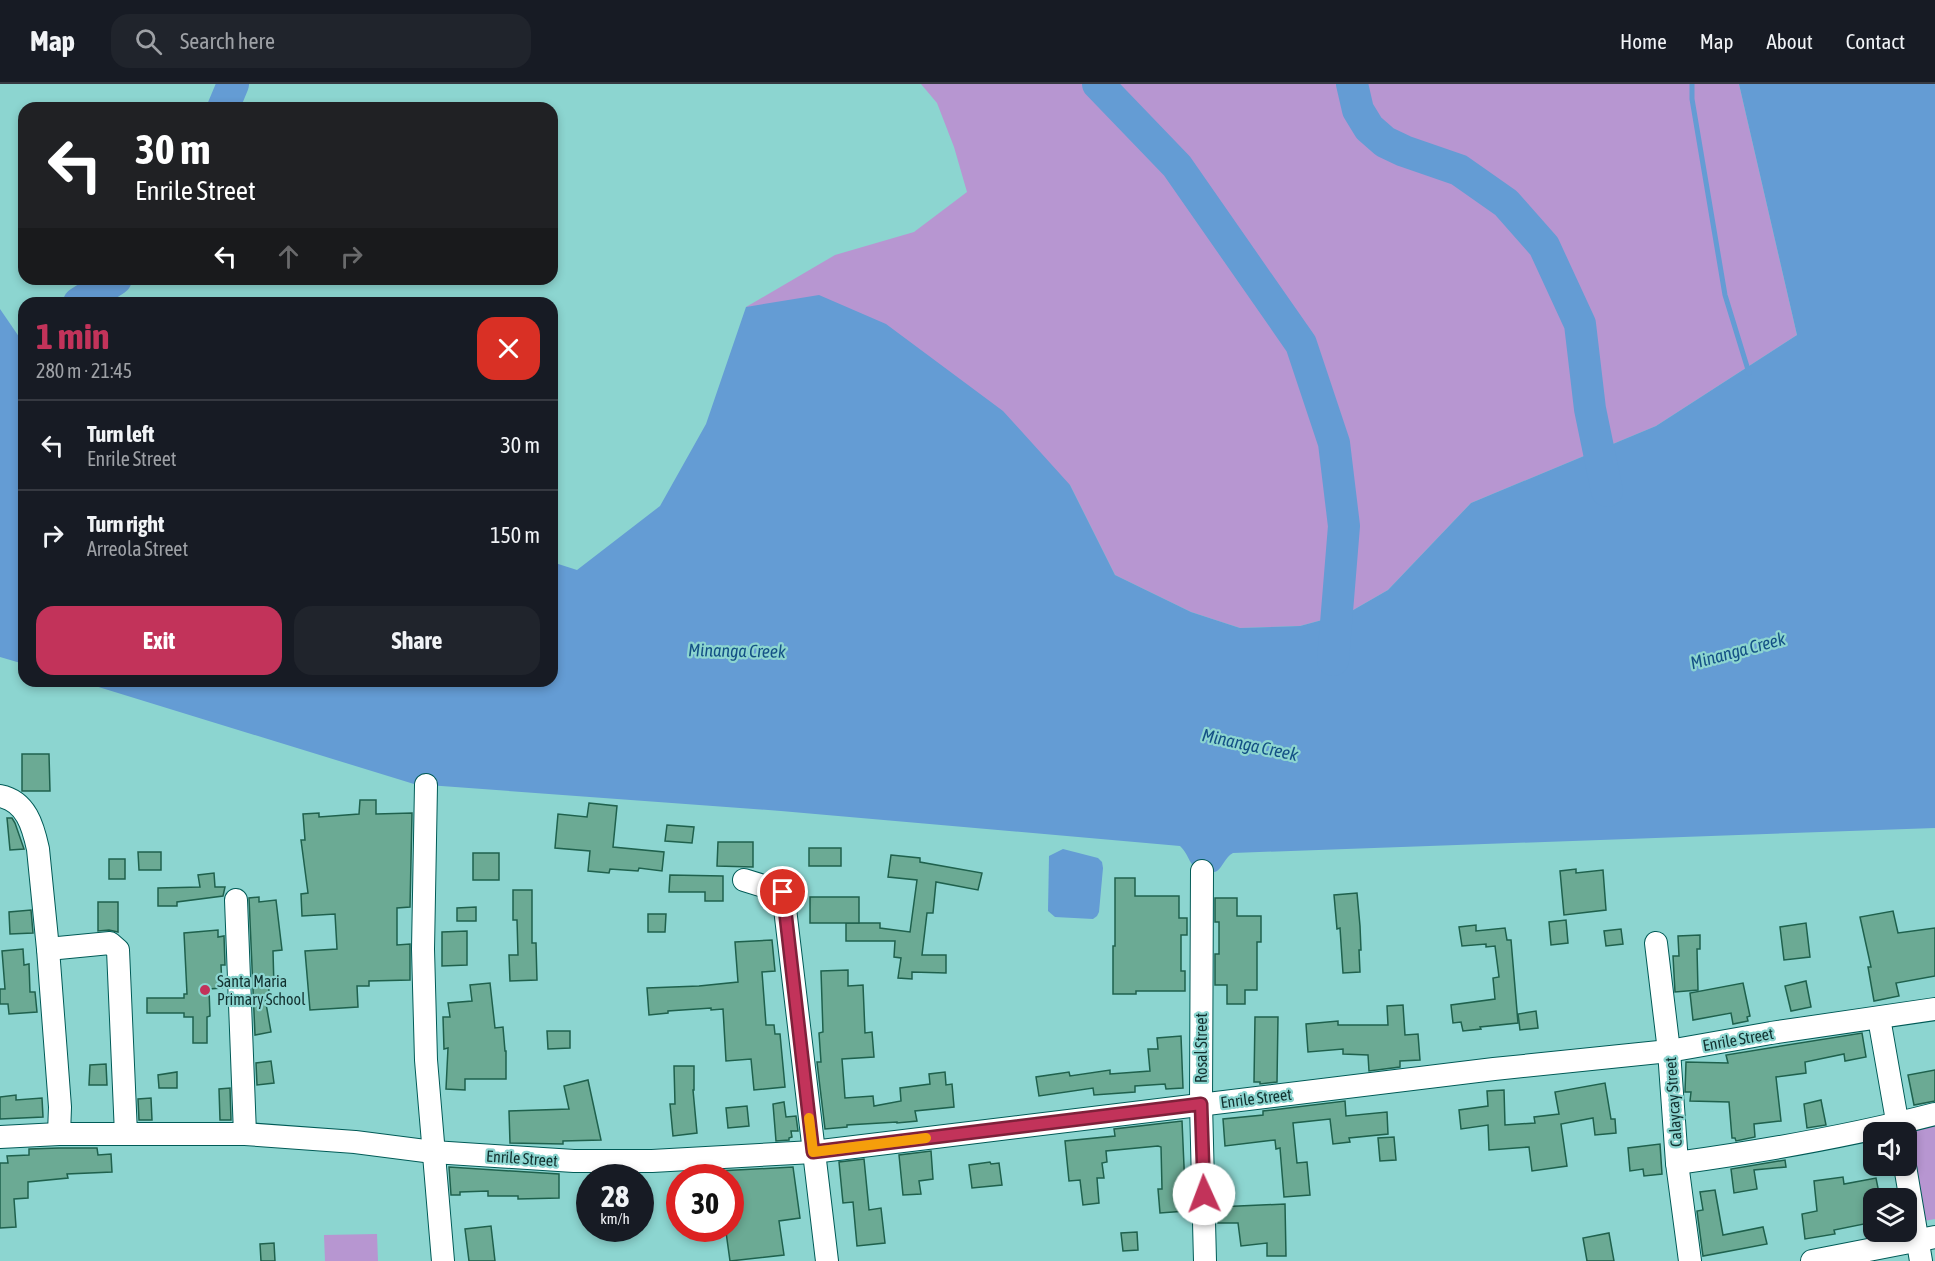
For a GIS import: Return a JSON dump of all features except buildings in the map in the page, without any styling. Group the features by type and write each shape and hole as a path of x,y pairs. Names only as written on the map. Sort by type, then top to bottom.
{"street":[{"path":"426,785 423,949 426,1060 443,1261"},
{"path":"0,796 9,798 21,807 35,834 48,949 60,1107 59,1134"},
{"name":"Rosal Street","path":"1202,871 1201,1104 1205,1261"},
{"path":"744,880 783,892 827,1261"},
{"path":"236,900 245,1134"},
{"path":"48,949 110,943 118,950 126,1134"},
{"name":"Calaycay Street","path":"1656,943 1669,1052 1677,1163 1690,1261"},
{"name":"Enrile Street","path":"0,1137 59,1134 245,1134 355,1142 433,1152 574,1161 641,1161 813,1152 1494,1069 1669,1052 1771,1033 1935,1009"},
{"path":"1879,1018 1897,1122"},
{"path":"1914,1122 1935,1114"},
{"path":"1677,1163 1863,1134"},
{"path":"1812,1261 1925,1246 1908,1176"}],"shaded area":[{"path":"921,84 1739,84 1797,335 1656,426 1471,503 1388,590 1348,613 1300,626 1240,628 1191,612 1115,575 1070,485 746,307 835,255 914,232 967,192 954,147 937,103"},
{"path":"1935,1118 1935,1219 1924,1221 1912,1176 1917,1176 1917,1127"},
{"path":"377,1234 378,1261 325,1261 324,1235"}],"water":[{"name":"Minanga Creek","path":"1739,84 1935,84 1935,828 1233,853 1217,871 1207,872 1193,866 1180,846 781,811 414,784 99,687 558,687 558,564 577,570 660,506 706,424 746,307 819,295 886,324 1003,411 1070,485 1115,575 1191,612 1240,628 1300,626 1348,613 1388,590 1471,503 1656,426 1797,335"},
{"path":"0,309 18,335 18,662 0,657"},
{"path":"1063,849 1098,858 1102,862 1099,912 1093,919 1055,917 1048,911 1049,856"}],"waterway":[{"path":"226,102 233,84"},
{"path":"1098,84 1177,166 1301,344 1334,443 1344,526 1333,660"},
{"path":"1352,84 1358,110 1369,128 1385,142 1459,170 1506,203 1544,246 1580,324 1590,409 1607,491"},
{"path":"1692,84 1692,99 1725,295 1749,373"},
{"path":"88,297 107,285"}],"slow traffic":[{"path":"809,1118 813,1152 926,1138"}],"place":[{"name":"Santa Maria Primary School","path":"205,990"}],"route":[{"path":"783,892 813,1152 1201,1104 1204,1194"}]}
